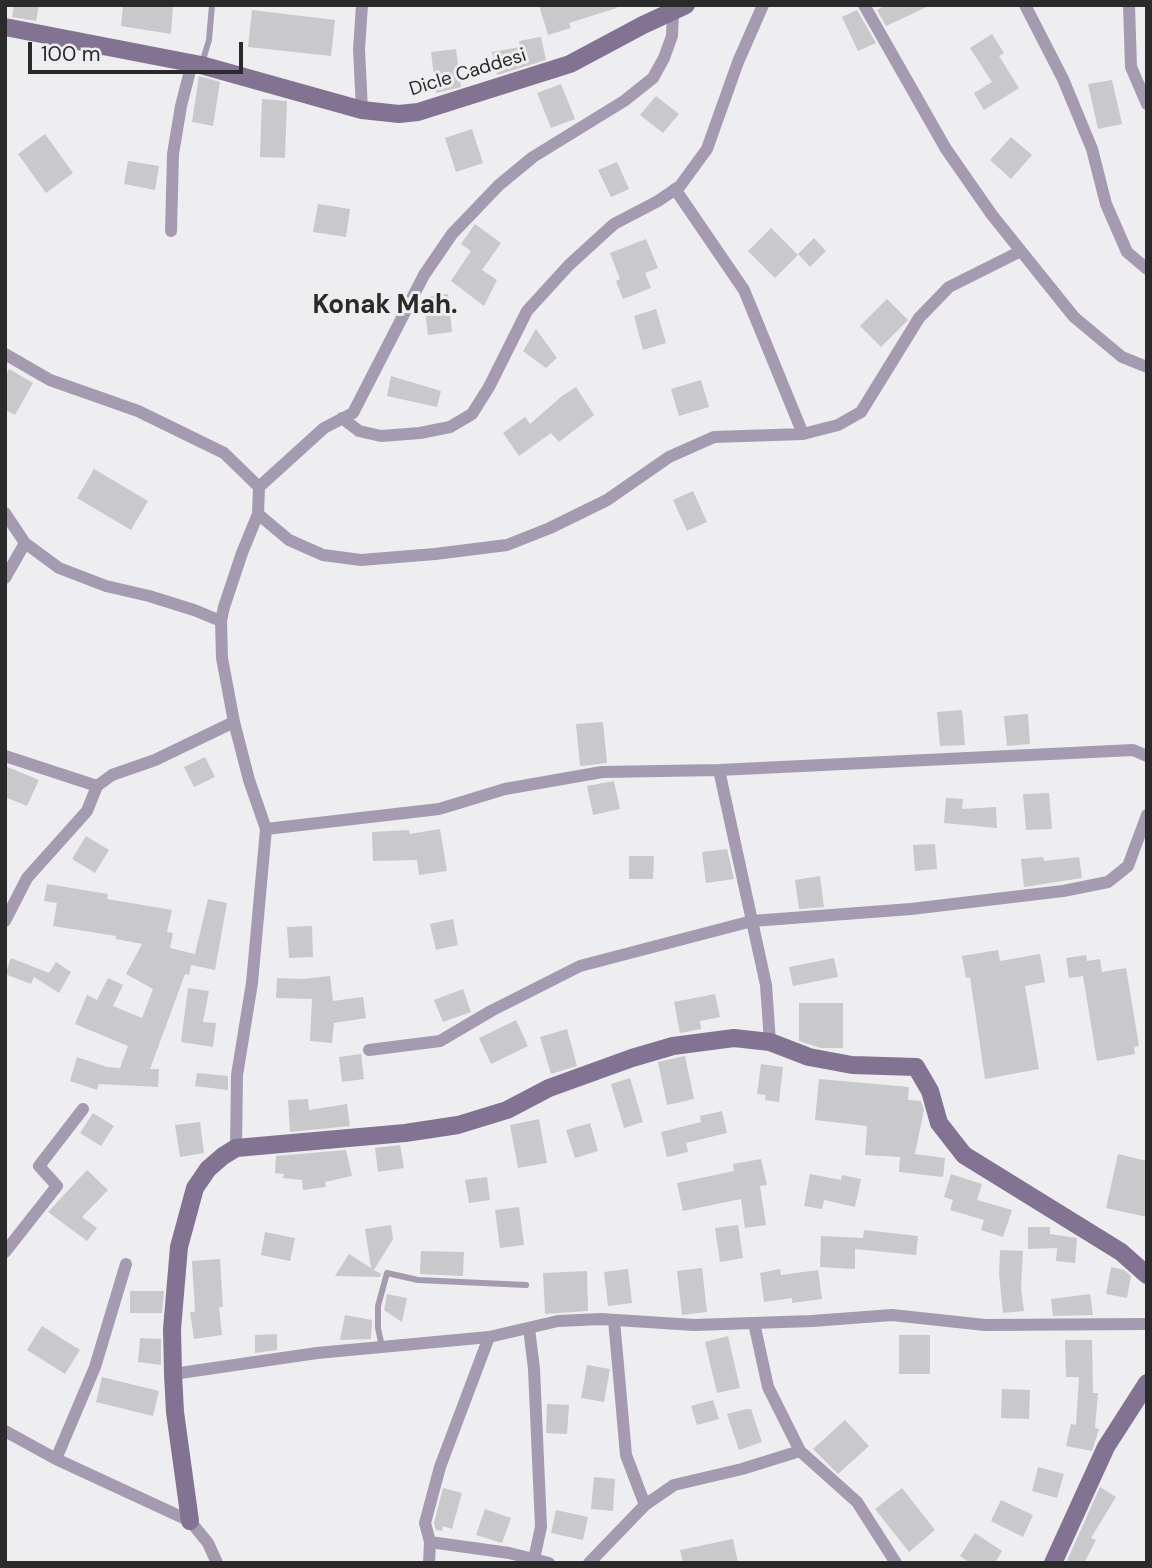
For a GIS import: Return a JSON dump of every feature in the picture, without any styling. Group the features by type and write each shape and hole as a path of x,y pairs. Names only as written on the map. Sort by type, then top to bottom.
{"street":[{"path":"362,5 359,50 362,110"},
{"path":"342,418 359,430 381,436 450,427 472,414 489,387 527,311 576,258 614,224 675,189 708,149 738,62 763,5"},
{"path":"864,5 946,149 992,215 1074,317 1122,357 1147,367"},
{"path":"1025,5 1063,79 1092,149 1106,204 1127,252 1147,269"},
{"path":"1129,5 1130,67 1147,104"},
{"name":"Dicle Caddesi","path":"5,27 197,64 362,110 399,114 418,112 569,64 643,24 679,9"},
{"path":"236,1148 237,1074 252,984 266,829 249,780 234,722 222,658 221,621 242,553 258,514 259,487 324,428 352,413 424,275 452,234 499,184 534,157 624,101 653,78 664,58 679,9"},
{"path":"171,230 173,154 181,106 197,64"},
{"path":"675,189 744,290 803,434"},
{"path":"258,514 289,540 323,555 362,560 507,545 550,528 607,500 669,457 714,437 803,434 838,425 861,412 919,318 949,287 1021,251"},
{"path":"5,354 50,380 138,411 224,453 259,487"},
{"path":"5,513 25,543 59,568 106,586 149,596 221,621"},
{"path":"5,578 25,543"},
{"path":"5,921 27,878 87,811 97,786 113,775 155,760 234,722"},
{"path":"266,829 439,809 505,789 602,772 719,770 1133,750 1147,756"},
{"path":"5,756 97,786"},
{"path":"719,770 765,985 770,1042"},
{"path":"369,1050 440,1041 491,1011 580,966 752,921 911,909 1100,884 1115,878 1128,866 1147,815"},
{"path":"190,1521 173,1374 172,1329 179,1247 195,1188 208,1169 236,1148 405,1133 458,1125 508,1110 549,1088 673,1046 734,1038 770,1042 809,1057 852,1065 916,1067 930,1091 939,1123 964,1155 1121,1252 1147,1275"},
{"path":"5,1252 57,1186 39,1166 83,1109"},
{"path":"56,1459 95,1367 126,1264"},
{"path":"173,1374 317,1353 489,1337 558,1321 614,1320 694,1325 892,1315 985,1325 1147,1324"},
{"path":"614,1320 626,1455 645,1505"},
{"path":"754,1323 768,1387 800,1451 858,1503 896,1563"},
{"path":"529,1328 534,1369 541,1527 534,1559"},
{"path":"429,1563 430,1542 425,1523 440,1466 489,1337"},
{"path":"1053,1563 1106,1447 1147,1383"},
{"path":"9,1436 190,1521 208,1543 216,1563"},
{"path":"589,1563 645,1505 674,1485 742,1469 800,1451"},
{"path":"430,1542 549,1563"}],"lane":[{"path":"197,64 209,40 212,5"},
{"path":"382,1347 378,1328 378,1306 387,1273 418,1279 526,1285"}],"building":[{"path":"14,5 39,5 36,21 12,17"},
{"path":"123,5 173,5 171,34 121,26"},
{"path":"539,5 616,5 617,8 569,23 571,28 548,35"},
{"path":"886,5 931,5 886,26 877,10"},
{"path":"252,10 335,20 331,56 248,47"},
{"path":"857,10 876,43 858,51 842,17"},
{"path":"992,34 1004,53 999,56 1019,88 984,110 974,93 992,82 970,48"},
{"path":"541,37 546,60 497,75 492,52 520,47 519,41"},
{"path":"456,49 461,87 436,93 431,52"},
{"path":"199,76 220,82 213,126 192,122"},
{"path":"1112,80 1122,124 1098,129 1088,84"},
{"path":"561,84 575,119 551,128 537,93"},
{"path":"656,96 679,114 663,133 640,115"},
{"path":"262,99 287,101 285,158 260,157"},
{"path":"472,129 483,163 456,172 445,138"},
{"path":"45,134 73,173 46,193 18,154"},
{"path":"1011,137 1032,155 1011,179 990,160"},
{"path":"128,161 159,166 155,190 124,184"},
{"path":"617,162 629,189 611,197 598,170"},
{"path":"318,204 350,209 346,237 313,232"},
{"path":"475,224 501,243 482,270 497,280 484,306 451,281 471,251 461,244"},
{"path":"771,228 798,255 775,278 748,251"},
{"path":"814,238 826,251 810,267 798,254"},
{"path":"646,239 658,268 645,273 651,288 623,299 616,281 620,279 610,253"},
{"path":"448,294 452,332 428,335 423,297"},
{"path":"887,299 908,320 881,347 860,326"},
{"path":"656,309 666,343 643,350 634,316"},
{"path":"536,329 557,358 546,368 523,351"},
{"path":"9,369 33,383 15,415 5,410 5,377"},
{"path":"391,376 441,391 437,407 387,396"},
{"path":"701,380 709,407 679,416 671,389"},
{"path":"576,387 594,415 559,442 551,433 519,456 503,433 525,417 530,424"},
{"path":"94,469 148,501 131,530 77,498"},
{"path":"693,491 707,522 687,531 673,500"},
{"path":"962,710 965,745 940,746 937,712"},
{"path":"1028,714 1030,744 1007,746 1004,716"},
{"path":"603,722 607,763 580,766 576,724"},
{"path":"205,757 215,777 194,787 184,767"},
{"path":"5,766 39,780 27,806 5,797"},
{"path":"614,781 620,809 593,815 587,786"},
{"path":"1049,793 1052,829 1026,830 1023,794"},
{"path":"946,798 963,799 962,809 996,807 997,828 944,823"},
{"path":"440,829 447,871 419,875 417,860 373,861 372,832 409,830 410,834"},
{"path":"86,836 109,850 95,873 72,859"},
{"path":"935,844 937,869 915,871 913,845"},
{"path":"727,849 734,879 706,883 702,852"},
{"path":"629,856 654,856 653,879 629,879"},
{"path":"1043,857 1044,861 1079,857 1082,878 1024,887 1021,859"},
{"path":"820,876 824,907 799,909 795,880"},
{"path":"47,884 108,894 107,899 172,910 167,932 173,933 170,948 195,954 208,899 227,903 215,970 191,965 189,975 185,974 150,1069 159,1069 158,1087 99,1084 97,1090 70,1081 77,1057 107,1067 120,1068 128,1046 75,1024 87,995 97,1000 108,978 123,985 113,1006 142,1018 153,989 126,974 142,944 116,939 116,936 53,926 57,903 44,901"},
{"path":"453,919 458,945 436,950 430,924"},
{"path":"312,926 313,957 289,958 287,927"},
{"path":"998,950 1000,961 1040,954 1045,982 1025,986 1039,1069 985,1079 970,977 966,978 962,956"},
{"path":"1086,955 1087,961 1100,959 1102,972 1126,968 1139,1046 1134,1047 1135,1054 1097,1061 1083,976 1069,978 1066,958"},
{"path":"11,958 49,973 56,962 71,972 59,993 34,977 31,984 5,974"},
{"path":"834,958 838,977 793,986 789,967"},
{"path":"330,976 333,1001 363,997 366,1018 334,1023 332,1043 310,1041 312,999 276,998 277,978"},
{"path":"188,988 209,991 203,1022 216,1023 213,1047 181,1042"},
{"path":"463,989 471,1012 443,1022 434,1000"},
{"path":"715,994 720,1017 700,1021 701,1029 680,1033 674,1002"},
{"path":"799,1003 843,1003 843,1048 821,1048 799,1041"},
{"path":"516,1020 528,1046 491,1064 479,1038"},
{"path":"567,1029 577,1066 551,1074 540,1037"},
{"path":"361,1054 364,1079 342,1082 339,1057"},
{"path":"685,1056 694,1099 667,1105 658,1062"},
{"path":"761,1064 783,1067 779,1102 765,1100 766,1095 757,1094"},
{"path":"197,1073 228,1076 228,1090 195,1086"},
{"path":"630,1078 643,1122 624,1128 611,1084"},
{"path":"819,1079 909,1087 908,1100 921,1101 924,1110 915,1154 945,1158 943,1177 899,1172 900,1157 865,1155 867,1126 815,1120"},
{"path":"308,1099 309,1110 347,1104 350,1126 290,1132 288,1100"},
{"path":"722,1111 727,1133 686,1143 688,1152 667,1157 661,1132 701,1122 700,1116"},
{"path":"93,1113 114,1126 101,1146 80,1133"},
{"path":"539,1119 547,1163 518,1168 510,1125"},
{"path":"200,1122 204,1153 180,1157 175,1125"},
{"path":"590,1123 598,1151 575,1158 566,1130"},
{"path":"400,1145 404,1168 378,1172 375,1148"},
{"path":"346,1150 352,1176 325,1182 326,1187 303,1190 302,1180 283,1178 284,1174 275,1173 276,1156"},
{"path":"1118,1154 1147,1161 1147,1217 1106,1208"},
{"path":"761,1159 767,1185 760,1186 766,1225 745,1228 741,1199 683,1211 677,1183 734,1171 733,1164"},
{"path":"87,1170 108,1190 82,1217 97,1228 87,1241 48,1212"},
{"path":"810,1174 841,1180 842,1175 861,1179 855,1207 824,1200 822,1209 804,1206"},
{"path":"951,1174 982,1184 977,1200 1012,1210 1003,1237 981,1230 984,1220 950,1210 953,1200 944,1197"},
{"path":"487,1177 490,1200 469,1203 465,1180"},
{"path":"519,1207 524,1245 500,1248 495,1210"},
{"path":"391,1225 393,1239 374,1270 381,1274 380,1277 335,1276 349,1254 371,1268 365,1229"},
{"path":"738,1225 743,1258 720,1262 715,1228"},
{"path":"1028,1227 1050,1227 1050,1234 1077,1238 1075,1263 1056,1261 1057,1248 1028,1249"},
{"path":"864,1230 918,1236 916,1255 855,1249 855,1269 820,1267 821,1236 863,1238"},
{"path":"265,1232 295,1238 290,1261 261,1255"},
{"path":"1000,1250 1023,1251 1021,1288 1024,1311 1003,1313 999,1274"},
{"path":"421,1251 464,1252 463,1276 420,1274"},
{"path":"220,1259 223,1307 219,1307 222,1335 194,1339 190,1312 195,1312 192,1261"},
{"path":"1111,1267 1124,1270 1131,1276 1127,1298 1106,1294"},
{"path":"702,1268 707,1312 682,1315 677,1271"},
{"path":"628,1269 632,1303 608,1306 604,1272"},
{"path":"780,1269 781,1275 818,1270 822,1299 792,1303 792,1298 764,1302 760,1273"},
{"path":"587,1271 588,1311 545,1314 543,1273"},
{"path":"130,1291 164,1291 162,1313 130,1313"},
{"path":"387,1294 407,1298 402,1322 384,1310"},
{"path":"1090,1294 1093,1315 1053,1316 1051,1299"},
{"path":"345,1315 372,1320 371,1339 340,1340"},
{"path":"42,1326 80,1350 65,1374 27,1350"},
{"path":"277,1334 277,1350 255,1353 255,1335"},
{"path":"899,1335 930,1335 930,1374 899,1374"},
{"path":"728,1336 740,1388 717,1393 705,1342"},
{"path":"140,1338 161,1339 161,1365 138,1362"},
{"path":"1065,1340 1092,1340 1093,1393 1098,1393 1095,1428 1099,1429 1092,1451 1066,1446 1071,1424 1076,1425 1079,1377 1066,1377"},
{"path":"587,1365 610,1369 604,1402 581,1398"},
{"path":"102,1377 159,1391 153,1416 96,1402"},
{"path":"1002,1389 1030,1390 1029,1419 1001,1418"},
{"path":"713,1400 719,1419 697,1425 691,1406"},
{"path":"547,1404 569,1405 567,1434 546,1433"},
{"path":"751,1409 762,1442 739,1450 727,1414"},
{"path":"845,1420 869,1446 838,1474 813,1449"},
{"path":"1038,1467 1064,1474 1057,1498 1032,1491"},
{"path":"594,1477 615,1479 613,1511 591,1509"},
{"path":"1100,1487 1116,1497 1091,1538 1096,1540 1084,1563 1066,1563"},
{"path":"443,1488 462,1493 452,1529 443,1526 442,1531 436,1530 434,1523"},
{"path":"902,1488 935,1530 909,1552 875,1509"},
{"path":"1001,1500 1033,1515 1023,1537 991,1521"},
{"path":"485,1509 511,1518 502,1543 476,1535"},
{"path":"556,1510 588,1517 583,1540 551,1533"},
{"path":"975,1533 1002,1551 995,1563 970,1563 960,1556"},
{"path":"733,1539 738,1563 683,1563 680,1550"}],"district":[{"name":"Konak Mah.","path":"385,306"}]}
